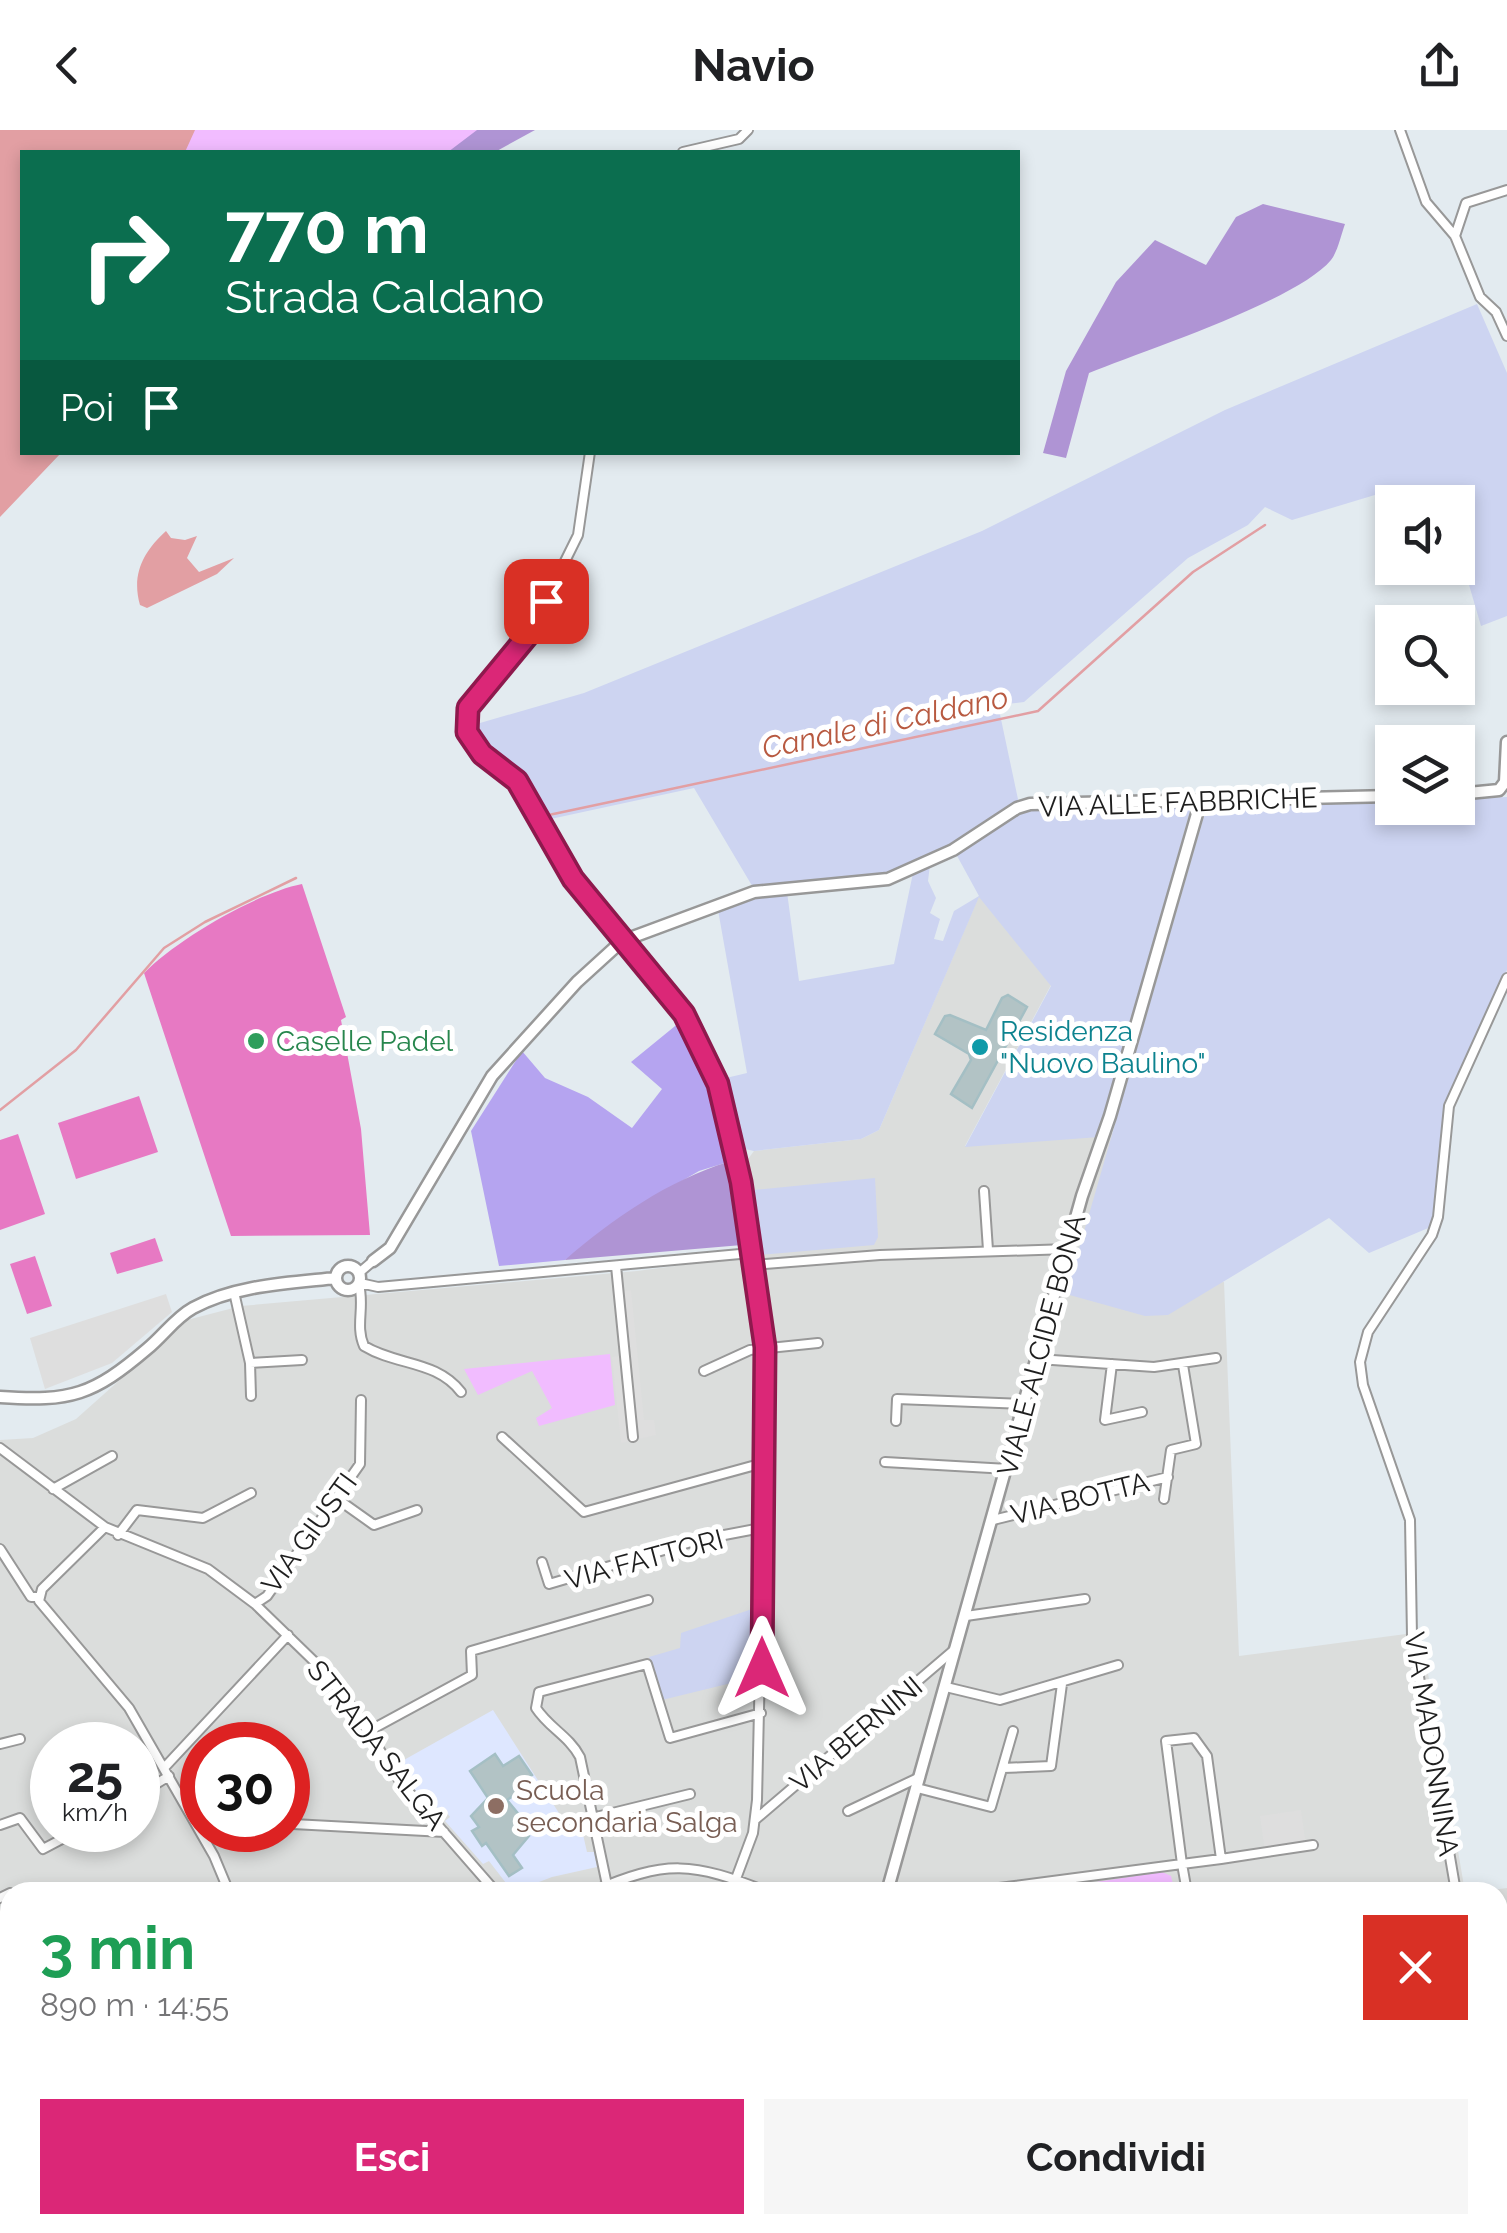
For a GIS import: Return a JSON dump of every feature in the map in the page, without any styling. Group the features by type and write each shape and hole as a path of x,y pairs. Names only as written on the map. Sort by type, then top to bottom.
{"street":[{"path":"692,150 738,138 748,130"},
{"path":"1400,130 1426,202 1455,236 1480,297 1496,312 1507,336"},
{"path":"1455,236 1466,203 1507,190"},
{"path":"590,455 578,535 529,634 468,708 467,732 482,754 517,781 573,879 684,1014 718,1084 741,1182 765,1347 761,1713 754,1820 743,1866 734,1882"},
{"path":"1475,794 1490,794 1506,783 1507,742"},
{"name":"VIA ALLE FABBRICHE","path":"372,1261 390,1248 492,1076 577,982 622,941 754,892 888,879 953,850 1017,808 1030,804 1375,796"},
{"name":"VIALE ALCIDE BONA","path":"890,1882 1082,1196 1110,1116 1201,800"},
{"name":"VIA MADONNINA","path":"1454,1882 1412,1636 1410,1520 1363,1386 1360,1362 1368,1332 1432,1235 1438,1216 1449,1106 1507,978"},
{"path":"984,1191 988,1250"},
{"path":"752,1266 1069,1248"},
{"path":"0,1397 66,1398 94,1389 148,1349 178,1317 234,1292 336,1278 345,1266 370,1287 751,1253"},
{"path":"336,1278 345,1290 359,1280 372,1261"},
{"path":"616,1266 633,1436"},
{"path":"359,1280 364,1346 450,1377 462,1392"},
{"path":"234,1292 250,1364 251,1396"},
{"path":"704,1371 765,1347 818,1343"},
{"path":"1038,1359 1183,1365 1216,1358"},
{"path":"250,1364 302,1360"},
{"path":"1112,1364 1106,1420 1142,1412"},
{"path":"1164,1499 1171,1450 1196,1444 1183,1365"},
{"path":"896,1421 897,1399 1025,1404"},
{"name":"VIA GIUSTI","path":"254,1604 267,1596 360,1464 361,1400"},
{"path":"502,1436 584,1512 763,1462"},
{"name":"STRADA SALGA","path":"0,1448 118,1535 208,1569 254,1604 346,1698 402,1783 487,1882"},
{"path":"53,1490 112,1456"},
{"path":"885,1462 1008,1469"},
{"name":"VIA BOTTA","path":"993,1520 1168,1476"},
{"path":"118,1535 137,1510 203,1518 250,1493"},
{"path":"336,1498 374,1525 417,1510"},
{"path":"105,1527 42,1589 39,1597 50,1618 111,1682 214,1856 225,1882"},
{"name":"VIA FATTORI","path":"542,1562 550,1584 698,1540 761,1528"},
{"path":"0,1549 30,1597 39,1597"},
{"path":"966,1616 1085,1599"},
{"path":"367,1732 472,1675 471,1651 648,1600"},
{"path":"160,1777 288,1635"},
{"name":"VIA BERNINI","path":"754,1820 958,1647"},
{"path":"607,1882 580,1757 572,1742 548,1725 536,1708 536,1696 544,1688 647,1664 670,1738 761,1713"},
{"path":"946,1687 1000,1700 1118,1664"},
{"path":"1004,1768 1051,1766 1062,1684"},
{"path":"848,1811 919,1782 992,1807 1013,1731"},
{"path":"1185,1882 1166,1741 1194,1738 1207,1756 1220,1859"},
{"path":"0,1744 20,1739"},
{"path":"592,1818 690,1794"},
{"path":"0,1824 20,1818 30,1831"},
{"path":"310,1825 444,1832"},
{"path":"1068,1882 1313,1845"},
{"path":"617,1882 660,1868 696,1868 743,1882"}],"shaded area":[{"path":"0,130 477,130 451,150 20,150"},
{"path":"0,130 195,130 186,150 20,150 20,455 59,455 0,517"},
{"path":"460,130 535,130 499,150 442,150"},
{"path":"1263,204 1345,224 1331,260 1313,276 1254,308 1089,373 1066,458 1043,453 1066,371 1116,282 1155,240 1206,265 1236,217"},
{"path":"1477,304 1507,373 1507,616 1481,626 1469,585 1475,585 1475,485 1375,485 1375,495 1292,520 1265,507 1248,525 1188,558 1024,702 998,705 1019,804 952,847 880,876 754,889 694,788 546,820 520,778 477,735 480,723 584,693 982,531 1225,410"},
{"path":"166,531 171,538 185,540 197,536 187,558 199,572 234,558 217,574 147,608 140,605 138,573 151,547"},
{"path":"1507,797 1507,970 1447,1103 1433,1226 1369,1253 1329,1218 1168,1315 1145,1316 1066,1294 1207,806 1375,801 1375,825 1475,825 1475,798"},
{"path":"1184,804 1190,811 1099,1137 965,1147 1051,986 979,897 879,1130 861,1139 745,1149 726,1078 747,1073 718,910 754,897 787,892 799,981 894,964 913,873 930,865 928,881 936,898 930,913 940,919 934,939 943,941 954,911 979,896 956,854 1007,819 1038,808"},
{"name":"Caselle Padel","path":"302,884 346,1017 341,1020 361,1129 370,1235 231,1236 144,973 176,946 218,920 262,897"},
{"path":"979,896 1051,985 965,1146 1114,1133 1067,1294 1224,1282 1239,1656 1421,1632 1463,1882 0,1882 0,1440 33,1438 76,1419 187,1320 241,1306 637,1271 760,1255 748,1159 754,1151 861,1139 879,1130"},
{"path":"680,1022 712,1087 728,1162 699,1171 656,1196 565,1260 499,1266 471,1131 522,1051 545,1078 588,1097 632,1128 662,1089 631,1062"},
{"path":"139,1096 158,1152 76,1179 58,1123"},
{"path":"18,1134 45,1214 0,1230 0,1140"},
{"path":"728,1162 742,1245 565,1260 642,1202 684,1179"},
{"path":"875,1178 878,1237 874,1245 760,1255 754,1190"},
{"path":"155,1238 163,1261 117,1274 110,1253"},
{"path":"35,1256 52,1306 27,1314 10,1264"},
{"path":"631,1290 644,1420 654,1420 656,1435 621,1443 612,1357 620,1356 614,1292"},
{"path":"166,1294 172,1312 112,1363 45,1389 30,1338"},
{"path":"610,1354 615,1405 539,1426 536,1418 552,1408 532,1371 478,1395 464,1369"},
{"path":"755,1608 756,1677 662,1700 649,1657 680,1648 681,1633"},
{"name":"Scuola secondaria Salga","path":"493,1710 573,1835 582,1830 587,1852 594,1852 597,1867 539,1882 505,1882 489,1861 483,1864 445,1821 450,1817 447,1813 423,1800 395,1765"},
{"path":"1301,1810 1306,1846 1265,1852 1260,1816"},
{"path":"1162,1872 1171,1876 1172,1882 1096,1882"}],"building":[{"name":"Residenza \"Nuovo Baulino\"","path":"1008,995 1027,1007 972,1108 951,1094 971,1060 969,1054 935,1034 945,1016 950,1015 986,1030 1002,998"},
{"path":"495,1754 503,1766 519,1756 532,1775 518,1785 522,1790 507,1800 526,1823 522,1825 529,1836 513,1855 522,1868 509,1876 486,1843 482,1846 472,1831 479,1827 471,1816 488,1798 470,1771"}],"waterway":[{"name":"Canale di Caldano","path":"526,788 544,816 1038,711 1193,572 1265,525"},
{"path":"0,1110 76,1050 164,948 205,922 296,878"}],"place":[{"name":"Caselle Padel","path":"256,1041"},
{"name":"Residenza \"Nuovo Baulino\"","path":"980,1047"},
{"name":"Scuola secondaria Salga","path":"496,1806"}],"route":[{"path":"546,601 529,634 468,708 467,732 482,754 517,781 573,879 684,1014 718,1084 741,1182 765,1347 760,1544 762,1668"}]}
